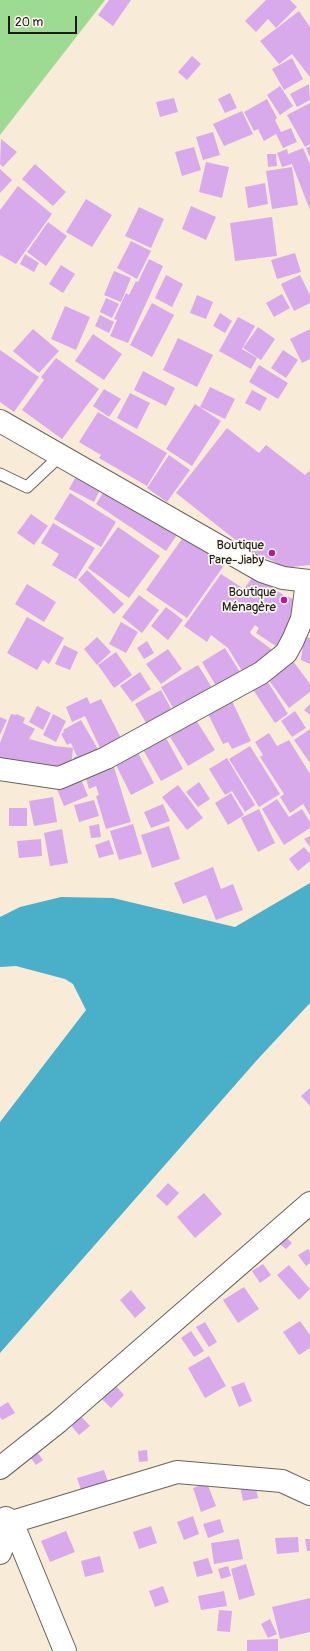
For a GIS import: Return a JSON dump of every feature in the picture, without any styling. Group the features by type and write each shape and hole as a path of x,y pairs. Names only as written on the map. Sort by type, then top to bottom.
{"street":[{"path":"0,421 262,571 283,578 309,582 302,619 294,640 286,653 262,672 106,758 59,778 0,770"},
{"path":"0,1468 70,1412 310,1203"},
{"path":"6,1518 177,1472 282,1481 310,1494"},
{"path":"0,1553 6,1518"},
{"path":"6,1518 65,1651"}],"lane":[{"path":"0,474 27,487 61,455"}],"green space":[{"path":"0,0 105,0 0,135"}],"water":[{"path":"310,883 310,1003 257,1060 0,1353 0,1122 86,1010 73,984 65,979 16,966 0,967 0,917 20,907 61,897 113,898 235,927"}],"building":[{"path":"109,0 131,0 113,26 98,15"},
{"path":"266,0 290,0 297,7 276,28 268,19 256,32 245,21"},
{"path":"299,11 310,27 310,77 292,54 279,64 260,41"},
{"path":"192,56 201,64 187,80 178,72"},
{"path":"292,58 303,79 284,90 272,69"},
{"path":"309,84 310,100 297,107 290,94"},
{"path":"280,86 293,106 280,115 267,95"},
{"path":"230,93 237,108 225,113 218,99"},
{"path":"174,98 178,112 160,117 156,102"},
{"path":"267,99 277,118 275,120 281,132 291,128 297,142 283,148 276,134 264,141 258,129 254,131 244,112"},
{"path":"310,103 310,144 305,147 287,115"},
{"path":"242,111 253,134 224,146 213,124"},
{"path":"213,132 220,155 203,160 196,137"},
{"path":"1,139 17,152 3,167 0,164"},
{"path":"310,146 310,158 306,148"},
{"path":"194,147 201,170 182,176 175,152"},
{"path":"303,148 310,164 310,210 292,164 282,167 277,153 287,149 288,154"},
{"path":"267,154 276,154 277,166 268,167"},
{"path":"206,162 229,167 222,198 199,192"},
{"path":"35,164 66,192 53,206 22,179"},
{"path":"292,167 298,205 272,209 266,171"},
{"path":"0,169 12,180 0,193"},
{"path":"265,183 268,204 248,208 245,187"},
{"path":"18,186 52,214 16,264 0,255 0,210"},
{"path":"86,199 112,215 92,247 66,232"},
{"path":"191,206 216,217 206,240 182,229"},
{"path":"139,207 164,219 151,248 125,236"},
{"path":"272,217 277,256 235,261 230,223"},
{"path":"48,222 67,236 46,266 27,252"},
{"path":"131,241 151,251 137,279 117,268"},
{"path":"295,253 301,272 277,279 271,260"},
{"path":"25,254 39,263 34,272 20,264"},
{"path":"149,259 163,266 128,343 110,336 117,320 114,319 126,293 129,295 136,281 138,282"},
{"path":"61,265 75,274 63,293 49,284"},
{"path":"114,271 131,278 121,302 104,295"},
{"path":"166,275 183,284 172,307 155,298"},
{"path":"300,275 310,295 310,303 294,311 281,284"},
{"path":"282,294 290,308 274,317 266,303"},
{"path":"197,295 213,302 206,319 190,313"},
{"path":"106,298 119,304 112,318 100,312"},
{"path":"152,303 174,315 152,357 130,345"},
{"path":"65,306 90,317 76,350 51,339"},
{"path":"220,313 232,321 225,333 213,326"},
{"path":"100,315 114,322 109,333 95,326"},
{"path":"238,317 255,326 242,349 257,358 251,369 219,351"},
{"path":"258,327 275,339 261,360 243,348"},
{"path":"33,329 59,351 39,373 13,351"},
{"path":"310,329 310,359 302,363 290,339"},
{"path":"93,334 122,354 104,380 75,361"},
{"path":"178,338 213,355 197,387 163,370"},
{"path":"0,350 39,377 14,412 0,402"},
{"path":"283,350 298,360 286,378 271,368"},
{"path":"56,358 99,389 62,439 22,410 44,380 41,377"},
{"path":"259,365 288,383 278,399 249,382"},
{"path":"143,371 175,388 166,406 134,390"},
{"path":"210,387 235,399 225,419 200,407"},
{"path":"104,389 121,399 109,417 93,406"},
{"path":"252,390 267,398 260,411 245,403"},
{"path":"130,393 150,403 137,429 117,418"},
{"path":"195,404 221,421 192,466 166,449"},
{"path":"98,412 167,453 147,486 99,458 101,455 79,442"},
{"path":"227,428 259,453 266,445 305,475 309,471 310,472 310,565 282,568 275,562 247,549 176,493"},
{"path":"169,455 190,470 167,502 147,488"},
{"path":"78,473 102,486 94,502 69,489"},
{"path":"106,488 177,535 166,551 96,504"},
{"path":"70,493 116,522 101,547 54,519"},
{"path":"31,514 48,526 34,545 17,533"},
{"path":"53,523 95,548 76,579 52,565 59,554 41,543"},
{"path":"118,527 160,556 129,598 88,568"},
{"path":"184,536 225,564 187,618 146,590"},
{"path":"87,570 124,604 114,614 78,580"},
{"path":"221,574 244,589 254,575 282,594 304,604 279,648 256,633 259,628 255,625 250,632 252,635 278,654 245,676 228,648 211,635 207,642 184,626"},
{"path":"27,584 56,602 44,622 15,604"},
{"path":"139,595 159,610 142,633 122,617"},
{"path":"166,607 183,620 168,640 151,626"},
{"path":"27,617 64,638 49,664 43,660 37,670 7,653"},
{"path":"121,622 138,632 126,653 109,644"},
{"path":"304,636 310,638 310,664 301,660"},
{"path":"97,637 111,652 97,665 84,649"},
{"path":"147,641 154,653 144,659 137,648"},
{"path":"64,645 78,652 70,670 55,664"},
{"path":"225,648 240,672 216,686 202,662"},
{"path":"168,649 182,669 161,684 146,664"},
{"path":"116,652 132,675 114,688 98,665"},
{"path":"293,661 310,684 310,692 289,708 268,679"},
{"path":"198,665 214,691 176,713 161,687"},
{"path":"140,672 151,689 132,702 120,686"},
{"path":"266,679 288,714 275,723 252,688"},
{"path":"161,690 174,714 149,728 135,704"},
{"path":"87,697 90,704 101,699 121,738 100,748 85,716 72,722 66,707"},
{"path":"231,699 251,741 232,749 228,742 223,744 206,710"},
{"path":"310,704 310,715 304,710"},
{"path":"37,706 51,713 43,730 29,722"},
{"path":"295,711 306,728 292,737 281,721"},
{"path":"11,714 17,714 25,718 23,723 35,729 29,739 55,746 73,748 71,769 0,765 0,743"},
{"path":"53,714 66,721 56,742 43,735"},
{"path":"0,717 7,720 0,735"},
{"path":"81,720 99,751 78,767 73,758 77,756 71,743 67,745 61,734 64,732 63,730"},
{"path":"196,720 215,750 188,766 170,737"},
{"path":"310,729 310,763 294,740"},
{"path":"269,733 277,746 289,740 310,774 310,815 303,804 290,813 280,797 284,794 260,757 263,755 255,742"},
{"path":"165,736 183,769 161,781 142,748"},
{"path":"250,746 280,794 259,807 229,759"},
{"path":"135,747 154,783 131,795 113,759"},
{"path":"227,758 255,805 245,812 232,791 225,795 209,769"},
{"path":"113,764 131,822 106,829 96,796 99,795 96,786 89,789 84,772"},
{"path":"80,777 88,796 64,806 56,787"},
{"path":"199,782 210,799 198,807 186,792"},
{"path":"178,785 203,818 187,830 162,797"},
{"path":"231,793 244,815 228,825 215,803"},
{"path":"53,797 57,822 34,826 29,801"},
{"path":"277,799 289,817 302,809 310,822 310,828 284,845 262,809"},
{"path":"94,800 99,816 79,822 74,805"},
{"path":"163,804 170,821 151,828 144,812"},
{"path":"9,808 27,808 27,826 9,826"},
{"path":"259,809 275,843 258,852 241,818"},
{"path":"99,824 101,837 91,838 89,826"},
{"path":"133,824 142,854 119,860 110,831"},
{"path":"169,826 180,859 152,868 141,835"},
{"path":"62,829 68,863 50,866 44,833"},
{"path":"310,836 310,847 304,839"},
{"path":"41,839 42,856 19,858 17,841"},
{"path":"109,840 114,854 99,858 95,845"},
{"path":"304,847 310,854 310,861 298,871 289,859"},
{"path":"213,867 221,889 233,884 243,910 216,920 206,895 183,904 174,883"},
{"path":"310,1088 310,1106 301,1096"},
{"path":"168,1183 179,1193 167,1206 156,1196"},
{"path":"204,1193 222,1214 195,1238 177,1217"},
{"path":"286,1237 292,1243 286,1249 280,1244"},
{"path":"308,1249 310,1252 310,1263 306,1266 298,1255"},
{"path":"263,1264 271,1275 260,1283 252,1271"},
{"path":"289,1265 310,1289 299,1300 277,1275"},
{"path":"244,1287 259,1309 238,1323 223,1300"},
{"path":"131,1290 146,1308 135,1318 120,1300"},
{"path":"300,1321 310,1335 310,1348 299,1355 283,1332"},
{"path":"205,1322 217,1342 209,1347 196,1327"},
{"path":"191,1331 204,1351 194,1357 181,1338"},
{"path":"209,1356 226,1386 205,1398 188,1368"},
{"path":"244,1382 252,1401 239,1407 231,1387"},
{"path":"116,1386 124,1395 111,1408 102,1399"},
{"path":"8,1402 15,1413 2,1420 0,1417 0,1407"},
{"path":"79,1414 90,1426 79,1435 69,1423"},
{"path":"147,1450 148,1461 139,1462 138,1451"},
{"path":"37,1452 43,1460 36,1465 30,1457"},
{"path":"104,1470 110,1488 83,1496 77,1478"},
{"path":"207,1483 216,1506 201,1512 193,1488"},
{"path":"255,1484 258,1498 243,1501 240,1486"},
{"path":"193,1516 199,1534 184,1540 177,1522"},
{"path":"220,1519 224,1532 208,1538 203,1524"},
{"path":"151,1526 157,1543 139,1549 133,1532"},
{"path":"66,1531 75,1552 50,1562 41,1541"},
{"path":"298,1537 299,1552 277,1554 275,1538"},
{"path":"239,1539 243,1559 214,1564 211,1543"},
{"path":"305,1539 310,1539 310,1551 307,1551"},
{"path":"100,1556 104,1572 85,1577 81,1561"},
{"path":"208,1558 213,1573 197,1577 193,1562"},
{"path":"246,1564 255,1595 239,1600 231,1569"},
{"path":"228,1566 231,1576 221,1579 218,1569"},
{"path":"163,1586 169,1602 155,1607 149,1591"},
{"path":"224,1591 227,1606 201,1610 198,1596"},
{"path":"310,1598 310,1632 280,1639 272,1607"},
{"path":"219,1610 232,1611 230,1632 217,1631"},
{"path":"270,1619 277,1634 268,1638 261,1624"},
{"path":"278,1639 278,1651 247,1651 247,1640"}],"place":[{"name":"Boutique Pare-Jiaby","path":"272,553"},
{"name":"Boutique Ménagère","path":"284,600"}]}
